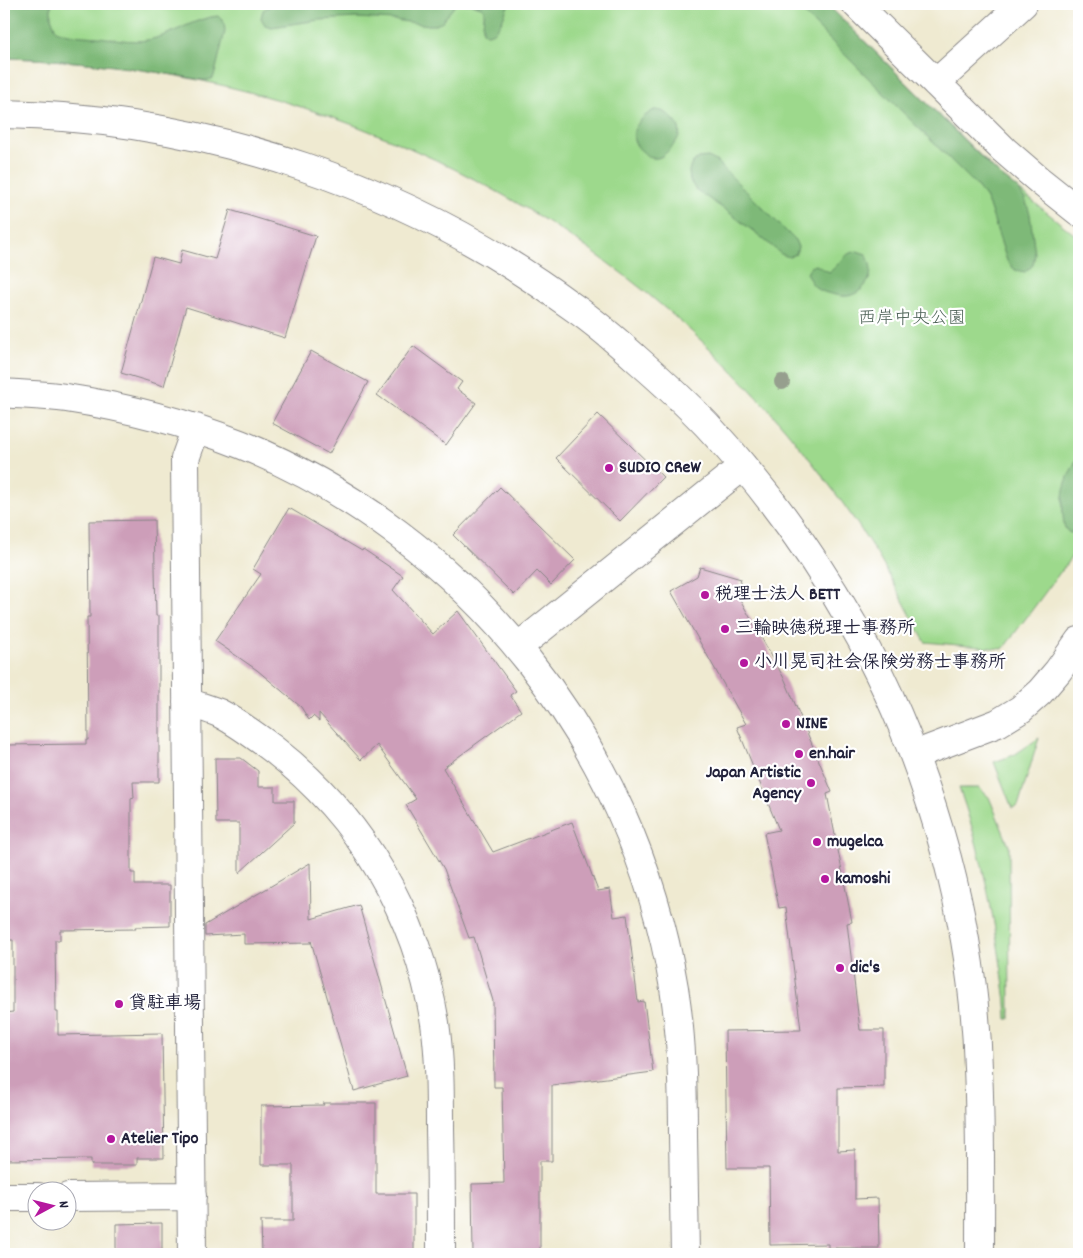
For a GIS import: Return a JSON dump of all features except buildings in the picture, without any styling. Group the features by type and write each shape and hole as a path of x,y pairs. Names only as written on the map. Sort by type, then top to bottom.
{"street":[{"path":"856,4 1010,155 1079,212"},
{"path":"936,83 1023,4"},
{"path":"4,114 34,114 92,119 206,138 263,153 318,171 372,192 476,244 526,274 574,307 663,382 704,422 743,466 774,504 802,544 854,626 897,714 914,755 932,809 959,910 975,1014 978,1066 980,1254"},
{"path":"4,393 63,398 116,407 196,428 240,444 293,468 343,496 391,528 437,564 479,604 518,647 571,720 607,783 629,832 651,891 663,935 674,988 680,1041 683,1095 685,1254"},
{"path":"192,1254 185,459 196,428"},
{"path":"518,647 743,466"},
{"path":"914,755 998,723 1021,709 1040,692 1058,671 1079,641"},
{"path":"187,702 220,714 257,737 291,763 322,793 351,826 375,862 396,900 421,964 435,1024 440,1076 441,1254"},
{"path":"78,1197 192,1196"},
{"path":"4,1197 28,1197"}],"green space":[{"name":"西岸中央公園","path":"4,4 827,4 1001,176 1079,238 1079,547 1003,649 925,642 878,556 857,523 786,430 709,348 624,275 533,212 435,160 333,117 226,86 116,66 4,58"},
{"path":"4,4 51,4 51,17 56,30 77,35 142,41 164,35 202,19 218,16 224,22 225,31 215,73 213,78 208,80 103,65 54,60 4,58"},
{"path":"277,4 456,4 441,23 435,25 357,18 319,20 272,27 265,25 261,18 263,10"},
{"path":"471,4 509,4 498,27 487,34 483,31 484,9"},
{"path":"794,4 827,4 977,153 1001,176 1017,188 1025,199 1030,214 1035,254 1033,265 1025,272 1015,270 1007,261 984,195 975,184"},
{"path":"654,110 659,110 669,115 678,125 680,133 677,141 670,149 658,158 648,156 637,146 633,135 642,119"},
{"path":"708,157 716,161 795,240 798,247 796,254 789,257 781,254 727,211 696,190 690,181 689,171 692,163 699,158"},
{"path":"857,251 866,254 871,268 870,277 862,289 852,295 842,296 822,291 812,283 807,274 810,267 816,265 829,272 848,254"},
{"path":"1079,454 1079,528 1075,532 1070,533 1064,526 1063,497 1068,477"},
{"path":"1039,738 1018,806 1012,808 994,762 1014,755"},
{"path":"959,788 979,788 989,797 1009,846 1010,1019 1007,1019 1002,970 986,882 977,844"}],"place":[{"name":"SUDIO CReW","path":"609,468"},
{"name":"税理士法人 BETT","path":"705,595"},
{"name":"三輪映徳税理士事務所","path":"725,629"},
{"name":"小川晃司社会保険労務士事務所","path":"744,663"},
{"name":"NINE","path":"786,724"},
{"name":"en.hair","path":"799,754"},
{"name":"Japan Artistic Agency","path":"811,783"},
{"name":"mugelca","path":"817,842"},
{"name":"kamoshi","path":"825,879"},
{"name":"dic's","path":"840,968"},
{"name":"貸駐車場","path":"119,1004"},
{"name":"Atelier Tipo","path":"111,1139"}]}
